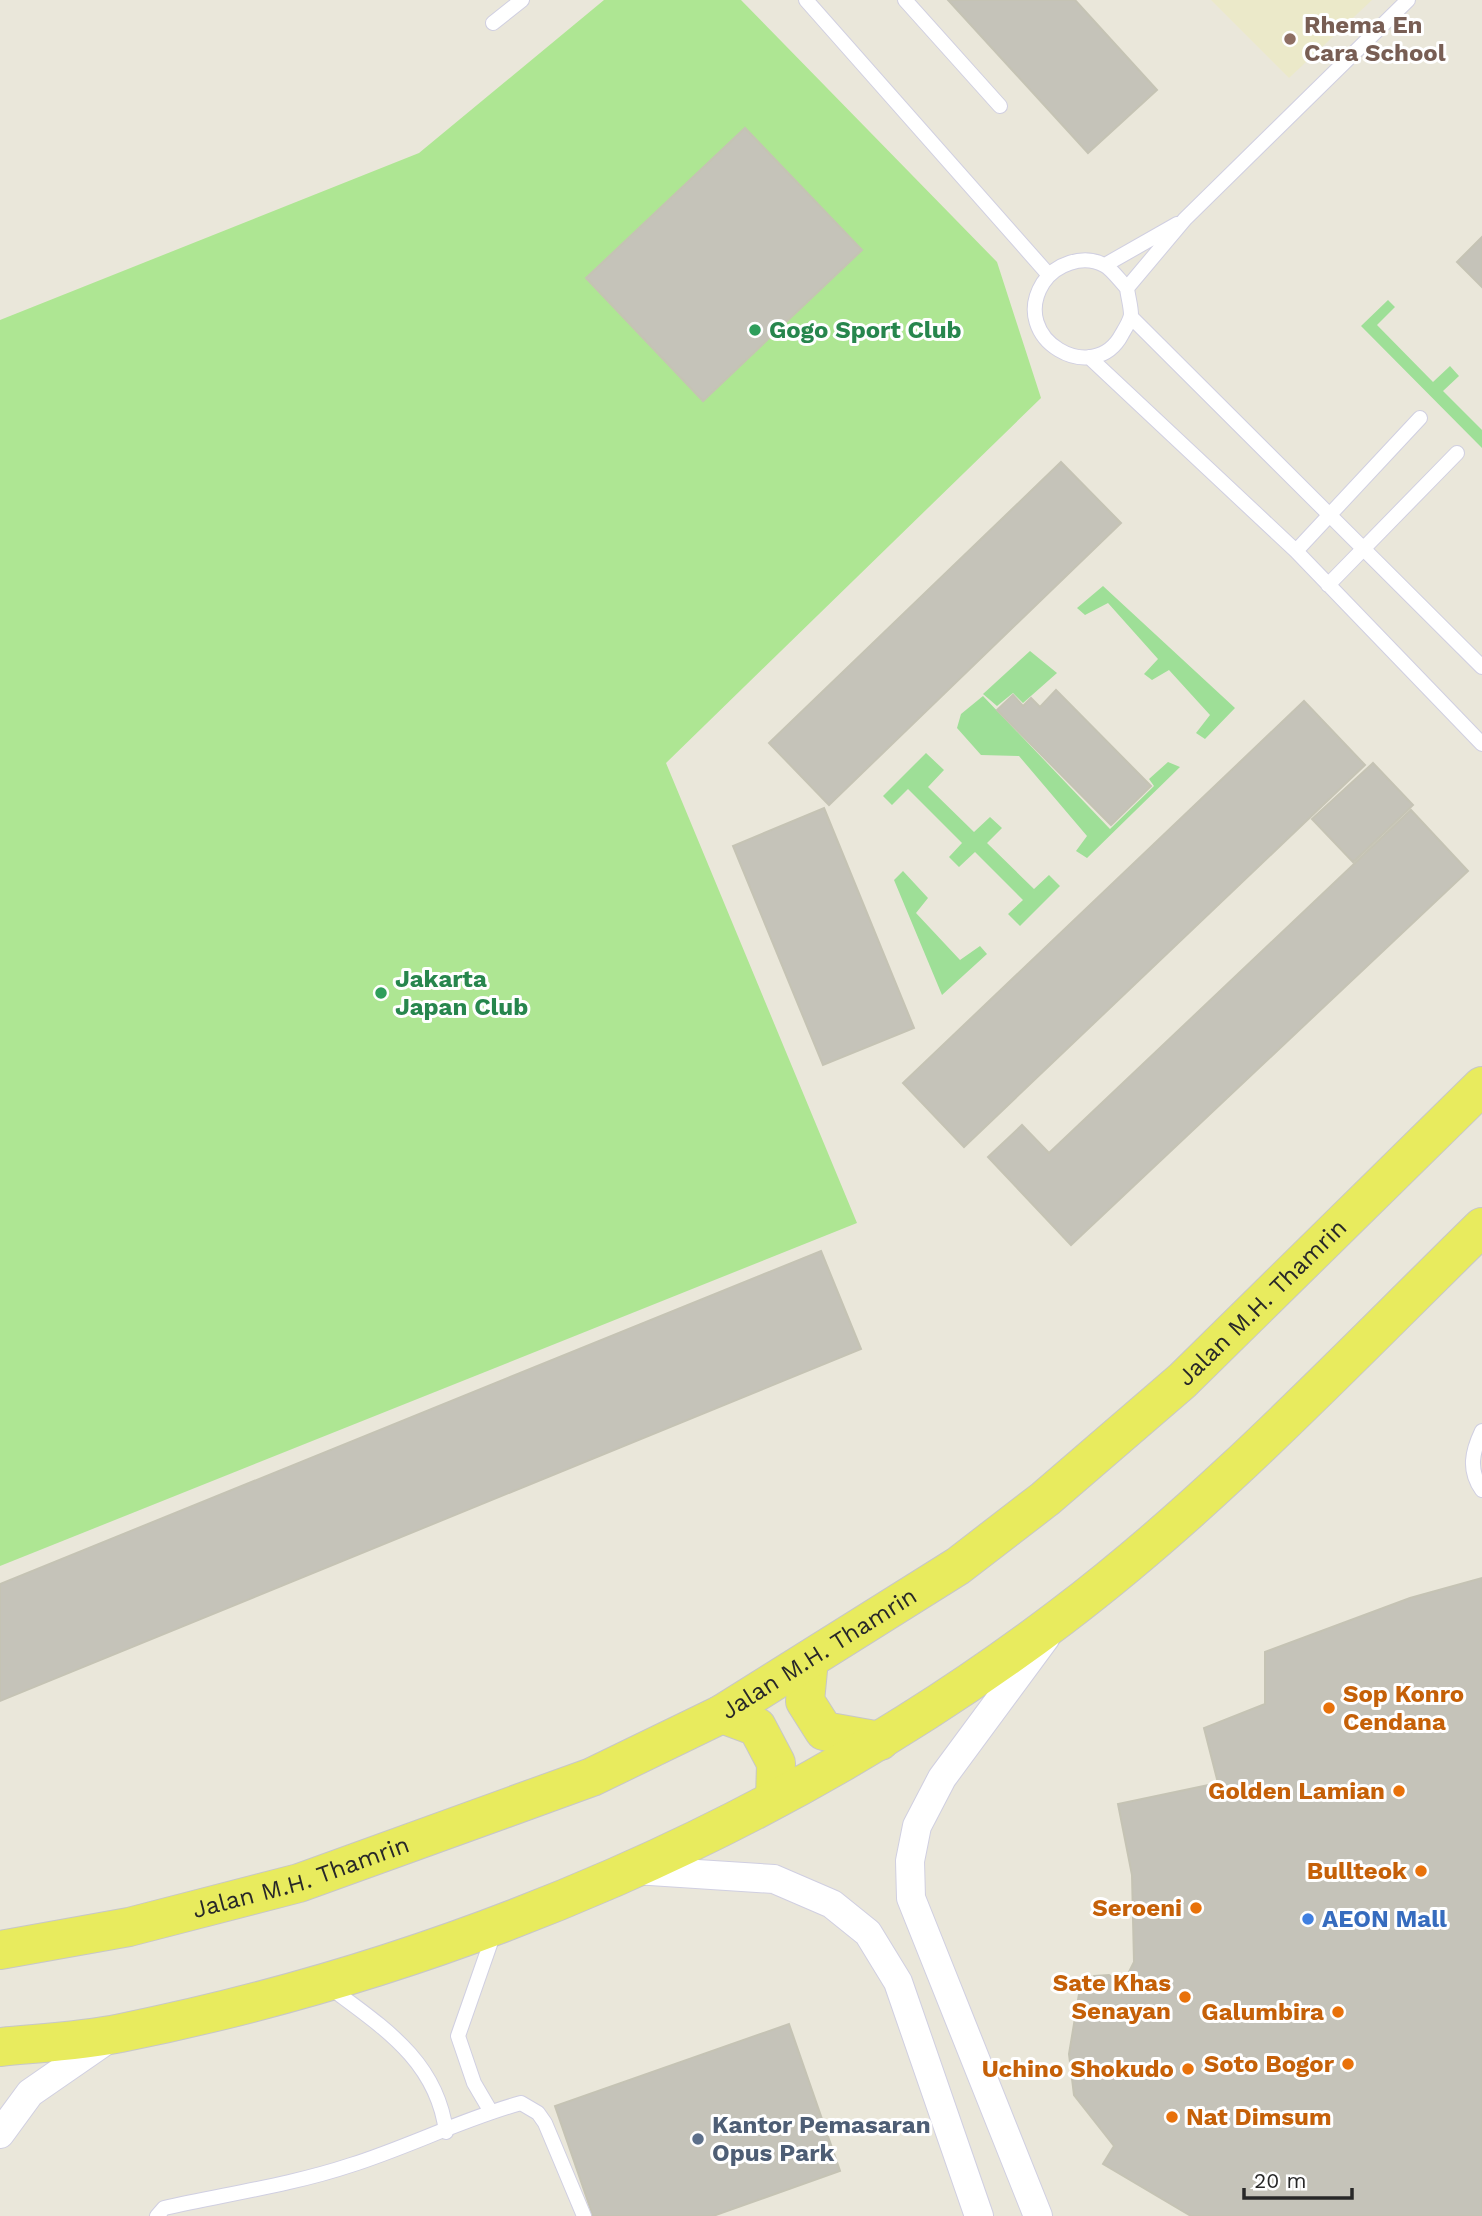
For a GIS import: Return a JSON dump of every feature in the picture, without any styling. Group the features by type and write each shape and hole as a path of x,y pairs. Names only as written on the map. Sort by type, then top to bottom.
{"main road":[{"name":"Jalan M.H. Thamrin","path":"0,1950 129,1927 299,1883 592,1777 722,1714 958,1566 1045,1499 1182,1381 1482,1086"},
{"path":"0,2047 116,2034 324,1983 496,1925 631,1869 775,1799 880,1741 1061,1618 1240,1463 1482,1227"},
{"path":"809,1660 805,1701 824,1731 880,1741"},
{"path":"722,1714 757,1727 776,1763 775,1799"}],"street":[{"path":"1038,2216 911,1898 910,1861 917,1826 942,1777 1061,1618"},
{"path":"631,1869 774,1879 832,1904 868,1933 898,1982 979,2216"},
{"path":"0,2134 30,2093 116,2034"}],"lane":[{"path":"493,23 522,0"},
{"path":"807,0 1048,274"},
{"path":"905,0 1000,106"},
{"path":"1127,288 1185,219 1408,0"},
{"path":"1105,265 1185,219"},
{"path":"1086,260 1105,265 1127,288 1131,317 1117,344 1089,357 1069,356 1051,347 1039,331 1034,311 1037,292 1048,274 1065,264 1086,260"},
{"path":"1131,317 1482,667"},
{"path":"1089,357 1296,551 1482,744"},
{"path":"1296,551 1420,418"},
{"path":"1328,585 1457,453"},
{"path":"1482,1431 1473,1459 1473,1476 1482,1490"},
{"path":"491,2112 474,2083 458,2036 496,1925"},
{"path":"324,1983 415,2057 438,2100 446,2132"},
{"path":"157,2216 164,2208 349,2166 521,2103 538,2113 584,2216"}],"shaded area":[{"name":"Rhema En Cara School","path":"1211,0 1372,0 1289,78"}],"green space":[{"name":"Jakarta Japan Club","path":"604,0 741,0 997,262 1041,398 666,763 857,1223 0,1566 0,320 419,153"},
{"path":"1388,300 1395,307 1377,325 1433,382 1450,366 1459,376 1443,391 1482,430 1482,448 1361,326"},
{"path":"1103,586 1235,708 1205,739 1196,733 1210,715 1169,670 1152,680 1144,674 1158,659 1108,603 1085,615 1077,608"},
{"path":"1030,651 1057,673 1023,703 1013,693 997,706 983,694"},
{"path":"983,696 1110,829 1154,786 1149,779 1168,762 1180,767 1087,858 1076,851 1087,836 1019,756 981,755 957,728 961,714"},
{"path":"926,753 944,770 928,787 974,832 990,817 1002,828 987,843 1034,889 1049,875 1060,886 1020,926 1008,914 1023,900 975,852 959,867 949,857 962,843 908,789 892,805 883,796"},
{"path":"903,871 928,898 916,913 960,960 980,946 987,954 942,995 894,880"}],"building":[{"path":"948,0 1075,0 1157,90 1088,153"},
{"path":"745,128 862,250 703,401 586,278"},
{"path":"1482,237 1482,287 1457,262"},
{"path":"1061,462 1121,523 829,805 769,743"},
{"path":"1056,690 1151,786 1111,825 997,710 1013,695 1023,706 1031,698 1040,707"},
{"path":"1304,701 1365,765 964,1147 903,1083"},
{"path":"1373,763 1413,805 1353,862 1312,819"},
{"path":"824,808 914,1028 823,1065 733,846"},
{"path":"1411,810 1468,871 1071,1245 988,1157 1022,1125 1049,1153"},
{"path":"821,1251 861,1349 0,1701 0,1584"},
{"name":"AEON Mall","path":"1482,1578 1482,2216 1191,2216 1103,2164 1114,2146 1074,2095 1069,2054 1080,1988 1094,1976 1109,1975 1123,1984 1134,1962 1132,1875 1118,1804 1218,1783 1204,1728 1265,1704 1265,1652 1410,1598"},
{"name":"Kantor Pemasaran Opus Park","path":"789,2024 840,2171 713,2216 593,2216 555,2106"}],"place":[{"name":"Rhema En Cara School","path":"1290,39"},
{"name":"Gogo Sport Club","path":"755,330"},
{"name":"Jakarta Japan Club","path":"381,993"},
{"name":"Sop Konro Cendana","path":"1329,1708"},
{"name":"Golden Lamian","path":"1399,1791"},
{"name":"Bullteok","path":"1421,1871"},
{"name":"Seroeni","path":"1196,1908"},
{"name":"AEON Mall","path":"1308,1919"},
{"name":"Sate Khas Senayan","path":"1185,1997"},
{"name":"Galumbira","path":"1338,2012"},
{"name":"Soto Bogor","path":"1348,2064"},
{"name":"Uchino Shokudo","path":"1188,2069"},
{"name":"Nat Dimsum","path":"1172,2117"},
{"name":"Kantor Pemasaran Opus Park","path":"698,2139"}]}
